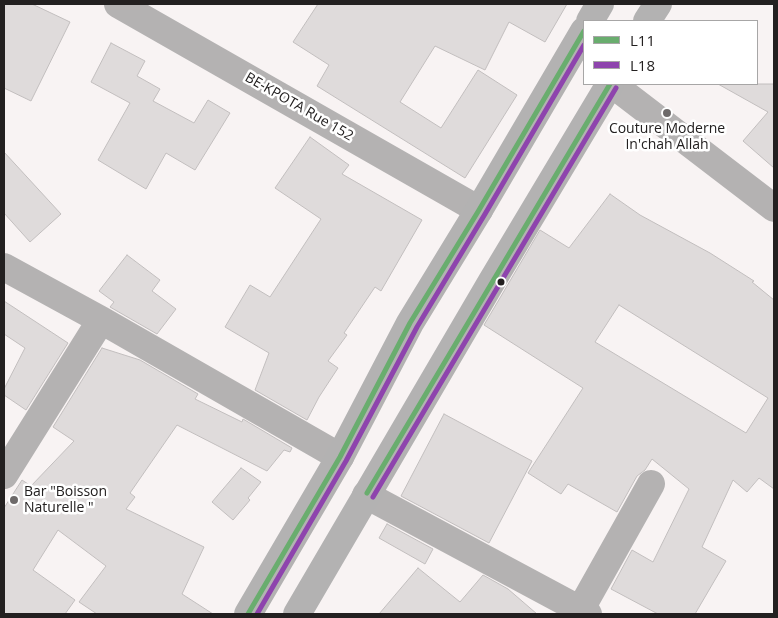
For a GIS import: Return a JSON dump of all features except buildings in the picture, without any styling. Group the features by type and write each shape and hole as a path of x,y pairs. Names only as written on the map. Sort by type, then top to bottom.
{"main road":[{"path":"591,20 600,4"},
{"path":"648,20 658,4"},
{"path":"248,614 340,457 410,322 479,210 583,33"},
{"path":"297,614 610,85"}],"street":[{"name":"BE-KPOTA Rue 152","path":"118,4 479,210"},
{"path":"612,85 774,208"},
{"path":"4,267 101,320 340,457"},
{"path":"4,475 101,320"},
{"path":"366,495 582,613 651,484"}],"transit line":[{"name":"L11","path":"248,614 340,457 410,323 583,33"},
{"name":"L18","path":"257,614 346,461 417,327 583,47"},
{"name":"L11","path":"367,493 609,85"},
{"name":"L18","path":"373,497 616,88"}],"place":[{"name":"Couture Moderne In'chah Allah","path":"667,113"},
{"name":"Bar \"Boisson Naturelle \"","path":"14,500"}]}
